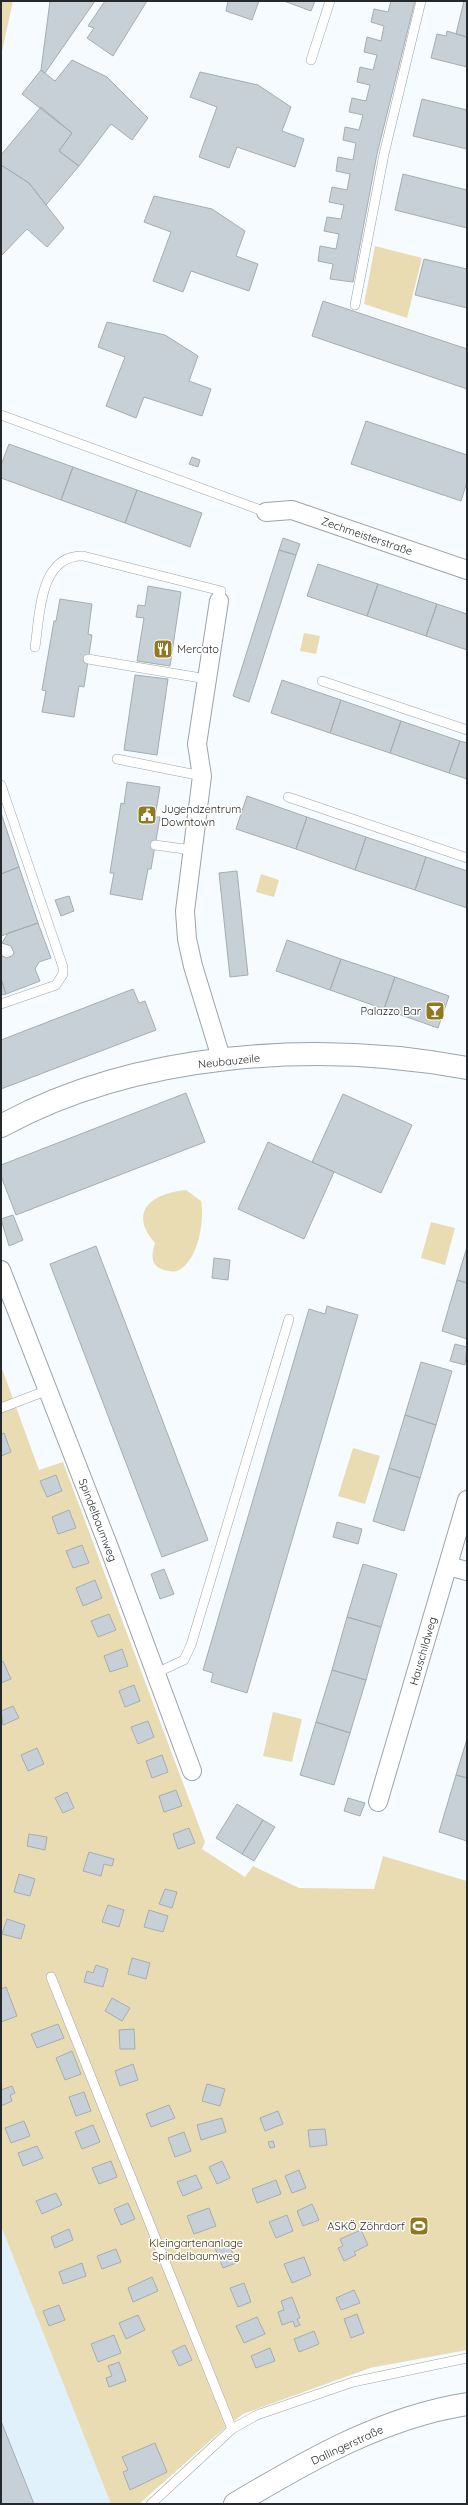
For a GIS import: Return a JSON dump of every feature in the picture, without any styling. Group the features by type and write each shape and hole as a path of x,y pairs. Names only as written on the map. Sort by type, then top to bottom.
{"street":[{"name":"Zechmeisterstraße","path":"266,512 292,510 467,570"},
{"path":"219,601 197,744 202,776 185,911 187,939 222,1061"},
{"name":"Neubauzeile","path":"1,1126 53,1101 98,1085 159,1070 222,1061 309,1054 415,1059 467,1067"},
{"name":"Spindelbaumweg","path":"1,1270 156,1673 192,1771"},
{"name":"Hauschildweg","path":"378,1802 467,1500"},
{"path":"448,1566 467,1571"},
{"name":"Dallingerstraße","path":"235,2504 338,2447 380,2428 416,2416 467,2404"}],"lane":[{"path":"312,60 330,1"},
{"path":"355,305 384,154 421,1"},
{"path":"1,415 266,512"},
{"path":"35,647 48,579 54,568 73,556 83,556 221,591 219,601"},
{"path":"88,659 207,679"},
{"path":"322,681 467,730"},
{"path":"117,759 202,776"},
{"path":"1,785 63,967 63,974 56,985 1,1004"},
{"path":"288,797 467,858"},
{"path":"155,845 192,850"},
{"path":"156,1673 184,1660 192,1645 289,1319"},
{"path":"1,1408 48,1390"},
{"path":"51,1977 232,2429"},
{"path":"151,2504 232,2429 257,2415 353,2382 467,2358"}],"shaded area":[{"path":"1,2226 58,2367 111,2504 1,2504"}],"green space":[{"path":"1,1 13,1 1,56"},
{"path":"375,246 422,258 407,318 364,304"},
{"path":"304,633 320,636 316,654 300,651"},
{"path":"261,874 279,880 274,897 256,892"},
{"path":"186,1190 201,1201 201,1229 195,1250 184,1266 177,1271 165,1270 159,1268 154,1262 153,1255 155,1243 147,1232 143,1222 144,1213 154,1200 163,1195"},
{"path":"431,1222 455,1228 445,1265 421,1258"},
{"name":"Kleingartenanlage Spindelbaumweg","path":"1,1366 39,1470 63,1462 205,1842 202,1849 245,1877 253,1866 299,1888 374,1889 383,1856 467,1881 467,2350 370,2368 243,2414 220,2432 139,2504 111,2504 1,2226"},
{"path":"353,1448 380,1456 365,1504 338,1496"},
{"path":"273,1712 302,1719 292,1762 263,1756"}],"building":[{"path":"50,1 95,1 45,73 41,70"},
{"path":"105,1 147,1 113,56 87,38 94,28 88,26"},
{"path":"228,1 259,1 252,20 226,11"},
{"path":"284,1 315,1 311,11"},
{"path":"391,1 415,1 377,154 353,282 330,279 333,264 318,261 320,246 336,249 339,234 324,231 327,217 341,219 344,205 329,202 332,187 347,190 350,174 336,171 338,157 353,160 356,143 343,140 345,127 359,130 363,115 349,112 352,98 366,101 370,85 357,82 360,67 373,70 377,55 364,52 367,37 381,41 384,26 371,22 374,9 388,12"},
{"path":"464,1 467,1 467,37 456,34"},
{"path":"447,31 467,37 467,67 431,58 437,34 446,36"},
{"path":"72,60 107,77 148,118 132,140 111,124 79,166 59,151 72,133 22,94 41,70 55,81"},
{"path":"200,72 258,85 291,107 282,131 304,139 295,167 237,147 229,168 199,157 217,107 190,97"},
{"path":"422,99 467,110 467,149 413,136"},
{"path":"41,107 72,133 59,151 79,166 46,205 29,183 1,165 1,155"},
{"path":"1,165 29,183 64,228 47,247 27,229 1,256"},
{"path":"403,174 467,190 467,228 395,210"},
{"path":"154,196 212,209 245,231 236,256 258,264 249,291 191,271 183,292 153,281 171,232 144,222"},
{"path":"424,259 467,269 467,308 415,295"},
{"path":"323,301 467,349 467,389 312,336"},
{"path":"107,322 165,335 198,356 189,381 211,389 202,416 144,397 136,418 106,406 125,357 98,347"},
{"path":"366,421 467,455 467,482 461,501 351,464"},
{"path":"9,444 73,467 61,500 1,478 1,465"},
{"path":"192,457 200,460 198,467 189,464"},
{"path":"73,467 137,490 125,523 61,500"},
{"path":"137,490 202,513 190,547 125,523"},
{"path":"283,538 300,544 296,555 279,550"},
{"path":"279,550 296,555 249,702 233,696"},
{"path":"318,564 378,584 367,616 307,596"},
{"path":"378,584 437,604 426,636 367,616"},
{"path":"148,586 181,592 170,666 137,661 144,618 136,617 138,605 145,606"},
{"path":"60,599 92,604 88,634 92,635 84,687 79,686 74,717 42,712 46,691 42,690 54,621 56,621"},
{"path":"437,604 467,614 467,650 426,636"},
{"path":"135,675 168,679 157,755 124,750"},
{"path":"282,680 341,700 330,733 271,713"},
{"path":"341,700 401,721 390,753 330,733"},
{"path":"401,721 460,741 449,773 390,753"},
{"path":"460,741 467,743 467,779 449,773"},
{"path":"127,782 160,787 155,817 160,817 151,869 148,869 142,900 110,894 114,873 110,873 121,803 124,804"},
{"path":"247,796 307,817 296,849 236,829"},
{"path":"1,813 19,867 1,874"},
{"path":"307,817 366,837 355,870 296,849"},
{"path":"366,837 426,857 415,890 355,870"},
{"path":"426,857 467,871 467,908 415,890"},
{"path":"19,867 38,923 1,936 1,874"},
{"path":"237,871 248,975 230,977 219,873"},
{"path":"69,896 74,911 61,916 55,900"},
{"path":"38,923 51,958 39,962 35,969 40,981 6,994 1,979 1,955 6,958 12,956 14,953 11,946 2,943 8,933"},
{"path":"287,940 341,959 330,990 276,971"},
{"path":"341,959 395,977 384,1009 330,990"},
{"path":"395,977 449,996 438,1028 384,1009"},
{"path":"1,979 6,994 1,995"},
{"path":"133,989 139,1003 145,1001 156,1030 1,1089 1,1040"},
{"path":"186,1093 205,1142 16,1215 1,1176 1,1165"},
{"path":"343,1094 412,1125 381,1193 312,1162"},
{"path":"268,1142 334,1172 304,1239 238,1209"},
{"path":"13,1215 23,1240 9,1246 1,1219"},
{"path":"96,1246 208,1540 162,1557 50,1264"},
{"path":"467,1247 467,1283 457,1280"},
{"path":"214,1258 230,1260 228,1280 212,1278"},
{"path":"457,1280 467,1283 467,1339 442,1331"},
{"path":"327,1306 358,1315 247,1693 211,1682 213,1673 203,1670 309,1309 325,1314"},
{"path":"455,1344 467,1347 465,1365 450,1361"},
{"path":"421,1362 452,1371 436,1425 405,1415"},
{"path":"405,1415 436,1425 420,1478 389,1468"},
{"path":"4,1433 11,1452 1,1456 1,1434"},
{"path":"389,1468 420,1478 404,1531 373,1521"},
{"path":"56,1475 62,1491 47,1497 40,1481"},
{"path":"69,1510 76,1528 58,1534 52,1517"},
{"path":"337,1522 362,1529 358,1544 333,1537"},
{"path":"82,1545 89,1563 73,1568 66,1551"},
{"path":"363,1564 397,1574 381,1627 347,1617"},
{"path":"164,1569 174,1594 160,1599 151,1574"},
{"path":"95,1580 102,1598 83,1606 76,1588"},
{"path":"109,1614 116,1630 98,1637 91,1621"},
{"path":"347,1617 381,1627 366,1680 332,1670"},
{"path":"122,1649 128,1666 110,1672 104,1656"},
{"path":"3,1661 11,1679 1,1683 1,1662"},
{"path":"332,1670 366,1680 350,1733 316,1722"},
{"path":"134,1685 140,1701 125,1707 119,1691"},
{"path":"13,1706 19,1718 3,1725 1,1711"},
{"path":"148,1721 154,1737 138,1744 131,1727"},
{"path":"316,1722 350,1733 334,1785 300,1775"},
{"path":"467,1739 467,1778 456,1775"},
{"path":"37,1748 44,1764 28,1771 21,1755"},
{"path":"162,1755 168,1772 152,1778 146,1761"},
{"path":"456,1775 467,1778 467,1841 439,1832"},
{"path":"176,1790 182,1806 164,1812 159,1796"},
{"path":"67,1792 74,1808 63,1813 55,1798"},
{"path":"348,1798 365,1803 360,1816 344,1811"},
{"path":"237,1804 263,1820 242,1854 216,1838"},
{"path":"263,1820 275,1827 254,1861 242,1854"},
{"path":"189,1828 195,1843 178,1849 173,1834"},
{"path":"29,1834 47,1837 45,1850 27,1846"},
{"path":"89,1852 114,1859 112,1866 104,1864 101,1876 83,1871"},
{"path":"19,1874 35,1879 30,1896 14,1892"},
{"path":"165,1889 177,1892 172,1908 159,1904"},
{"path":"108,1905 124,1910 119,1927 102,1922"},
{"path":"149,1910 168,1916 163,1932 144,1927"},
{"path":"7,1919 25,1925 21,1939 2,1934"},
{"path":"132,1958 150,1963 146,1979 128,1974"},
{"path":"96,1965 108,1969 103,1987 84,1982 87,1971 93,1973"},
{"path":"6,1987 17,2016 1,2022 1,1989"},
{"path":"112,1998 130,2008 122,2021 105,2011"},
{"path":"58,2024 64,2038 37,2048 31,2034"},
{"path":"134,2029 135,2049 120,2049 119,2030"},
{"path":"72,2051 81,2074 65,2080 56,2058"},
{"path":"133,2064 138,2080 120,2086 115,2071"},
{"path":"207,2084 225,2089 220,2106 202,2101"},
{"path":"12,2086 15,2093 10,2095 12,2101 1,2106 1,2090"},
{"path":"84,2092 91,2111 76,2116 69,2097"},
{"path":"169,2105 175,2118 151,2127 146,2114"},
{"path":"278,2111 283,2124 265,2131 260,2118"},
{"path":"222,2118 226,2132 201,2140 197,2125"},
{"path":"24,2121 30,2136 11,2143 5,2128"},
{"path":"93,2125 100,2142 82,2149 75,2132"},
{"path":"325,2129 327,2145 310,2147 308,2130"},
{"path":"184,2132 191,2151 175,2157 168,2138"},
{"path":"273,2141 275,2147 270,2148 268,2142"},
{"path":"37,2146 43,2158 23,2166 18,2153"},
{"path":"111,2161 117,2177 99,2184 92,2168"},
{"path":"222,2161 230,2178 217,2184 209,2167"},
{"path":"299,2170 306,2188 292,2193 285,2176"},
{"path":"196,2175 202,2188 183,2196 177,2182"},
{"path":"276,2180 281,2194 257,2203 252,2189"},
{"path":"56,2193 62,2205 42,2214 36,2201"},
{"path":"128,2203 135,2219 121,2225 114,2209"},
{"path":"312,2204 319,2220 303,2226 297,2211"},
{"path":"209,2208 216,2226 194,2234 187,2216"},
{"path":"287,2215 293,2231 276,2238 269,2222"},
{"path":"69,2229 73,2240 55,2248 51,2237"},
{"path":"361,2230 368,2245 354,2252 356,2255 344,2261 338,2248 343,2246 340,2239"},
{"path":"229,2243 236,2263 223,2268 215,2248"},
{"path":"116,2249 121,2262 102,2269 97,2256"},
{"path":"304,2257 311,2275 292,2283 284,2264"},
{"path":"82,2263 86,2276 63,2284 59,2272"},
{"path":"152,2277 158,2291 133,2302 128,2288"},
{"path":"244,2283 251,2302 238,2307 230,2288"},
{"path":"354,2290 360,2303 341,2310 336,2298"},
{"path":"292,2297 300,2318 297,2319 300,2325 295,2327 293,2321 282,2325 278,2312 284,2310 281,2301"},
{"path":"59,2305 65,2320 49,2326 43,2311"},
{"path":"357,2314 364,2333 351,2338 344,2319"},
{"path":"138,2315 145,2330 126,2339 119,2323"},
{"path":"257,2317 265,2334 244,2343 236,2326"},
{"path":"314,2331 319,2344 299,2352 294,2339"},
{"path":"114,2335 121,2353 98,2362 91,2344"},
{"path":"185,2345 192,2360 179,2366 172,2351"},
{"path":"270,2348 275,2361 256,2368 251,2356"},
{"path":"119,2362 126,2381 109,2387 106,2378 112,2376 108,2366"},
{"path":"1,2421 34,2504 1,2504"},
{"path":"155,2443 167,2472 130,2490 123,2472 128,2470 122,2457"}],"place":[{"name":"Mercato","path":"163,649"},
{"name":"Jugendzentrum Downtown","path":"147,815"},
{"name":"Palazzo Bar","path":"435,1011"},
{"name":"ASKÖ Zöhrdorf","path":"419,2226"}]}
